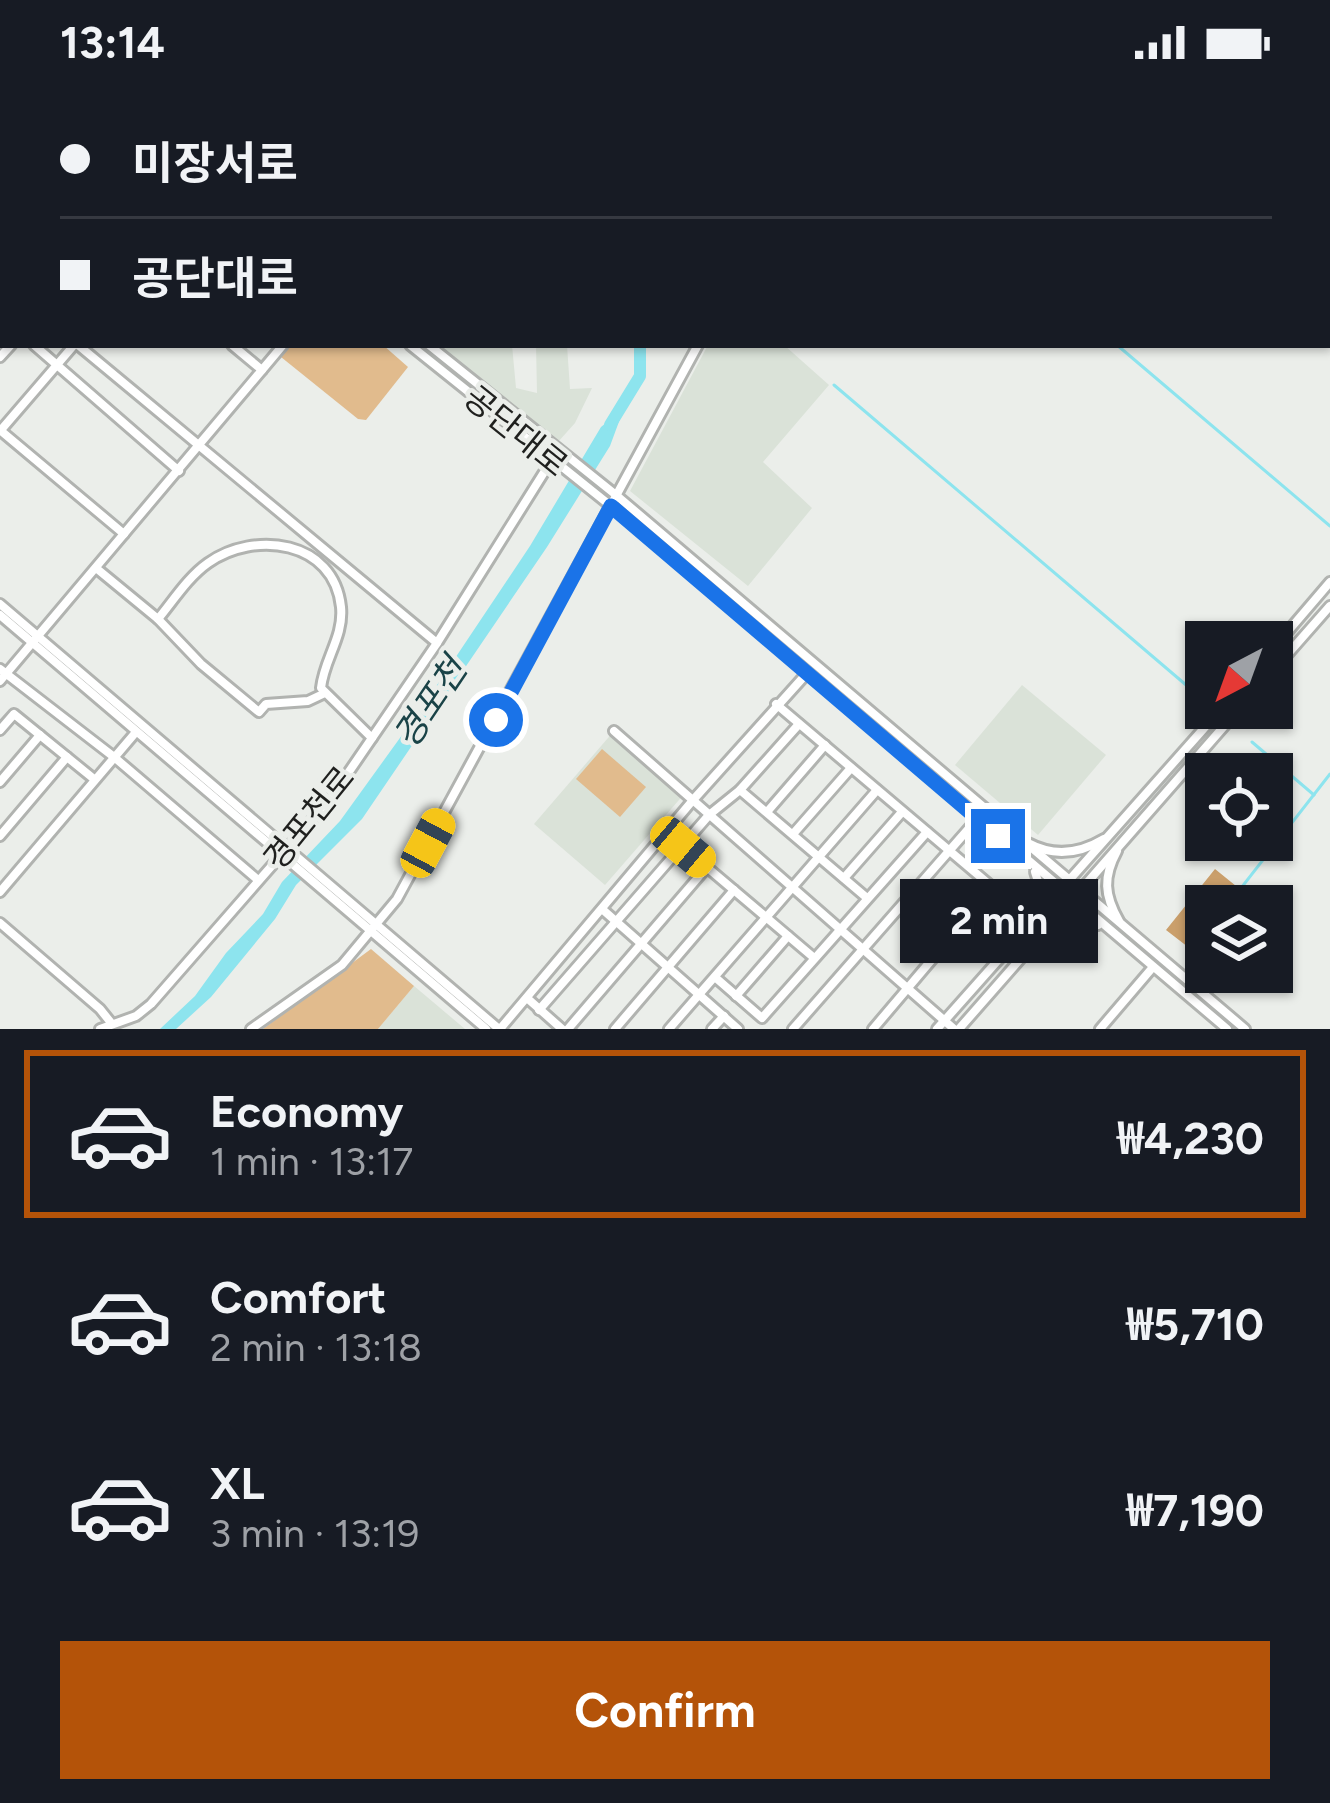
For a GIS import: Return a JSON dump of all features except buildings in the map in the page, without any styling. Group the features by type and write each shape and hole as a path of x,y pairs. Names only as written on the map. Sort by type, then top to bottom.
{"street":[{"path":"37,348 179,471"},
{"path":"73,348 0,430 124,534"},
{"path":"80,348 436,644"},
{"path":"236,348 262,370"},
{"path":"258,880 114,757 2,675 280,348"},
{"name":"공단대로","path":"414,348 611,506 806,674 981,814 1011,832 1065,886 1070,898 1245,1029"},
{"name":"공단대로","path":"434,348 602,483 814,664 1018,853 1065,886 1078,889 1153,967 1227,1029"},
{"path":"251,1029 342,964 406,885 696,348"},
{"name":"경포천로","path":"100,1029 151,1004 331,798 560,451"},
{"path":"158,620 200,570 227,552 271,542 297,548 330,577 340,602 341,628 321,688 372,738"},
{"path":"96,568 259,712 266,704 308,701 326,693"},
{"path":"1293,625 1330,582"},
{"path":"0,604 136,732 285,854"},
{"path":"1293,648 1330,606"},
{"path":"0,615 374,930 499,1029 814,664"},
{"path":"776,704 990,885 990,891 873,1029"},
{"path":"0,730 14,714 94,779"},
{"path":"539,1010 710,815 740,790 799,724"},
{"path":"941,1025 1204,729"},
{"path":"614,731 907,989 941,1025 956,1029 1221,729"},
{"path":"1,890 136,732"},
{"path":"0,782 40,735"},
{"path":"767,812 825,745"},
{"path":"0,836 67,757"},
{"path":"793,834 850,768"},
{"path":"740,790 868,898"},
{"path":"669,1029 877,790"},
{"path":"844,878 903,812"},
{"path":"793,1029 981,814"},
{"path":"1011,832 1034,847 1065,852 1100,842 1123,822"},
{"path":"1118,931 1105,884 1115,854 1131,830"},
{"path":"716,978 762,1018 927,832"},
{"path":"683,847 813,957"},
{"path":"1018,853 1041,887 1038,909 1027,929"},
{"path":"527,998 565,1029 707,868"},
{"path":"615,1029 734,890"},
{"path":"602,909 738,1029"},
{"path":"1039,936 1056,925 1080,920 1118,931"},
{"path":"0,923 112,1024"},
{"path":"374,930 486,1029"},
{"path":"736,996 788,936"},
{"path":"1100,1029 1153,967"},
{"path":"712,1029 724,1016"}],"shaded area":[{"path":"288,348 386,348 408,367 366,420 358,419 281,357"},
{"path":"442,348 512,348 516,388 537,393 536,348 567,348 570,389 592,388 575,423 558,442"},
{"path":"706,348 787,348 829,385 763,462 812,508 748,586 630,491"},
{"path":"1022,685 1106,755 1038,835 955,765"},
{"path":"614,731 685,793 605,885 534,824"},
{"path":"602,749 646,787 620,817 576,779"},
{"path":"1215,869 1235,885 1202,885"},
{"path":"1185,906 1185,945 1166,930"},
{"path":"371,949 414,986 378,1029 263,1029"},
{"path":"414,986 465,1029 378,1029"}],"water":[{"path":"624,408 610,446 547,547 362,819 296,885 275,919 211,997 176,1029 160,1029 195,996 263,914 282,882 340,821 530,546 601,427"}],"waterway":[{"name":"경포천","path":"610,425 640,376 640,348"},
{"path":"1121,348 1330,526"},
{"path":"834,385 1185,684"},
{"path":"1252,742 1314,795"},
{"path":"1243,885 1330,774"}],"route":[{"path":"496,720 611,506 998,836"}]}
